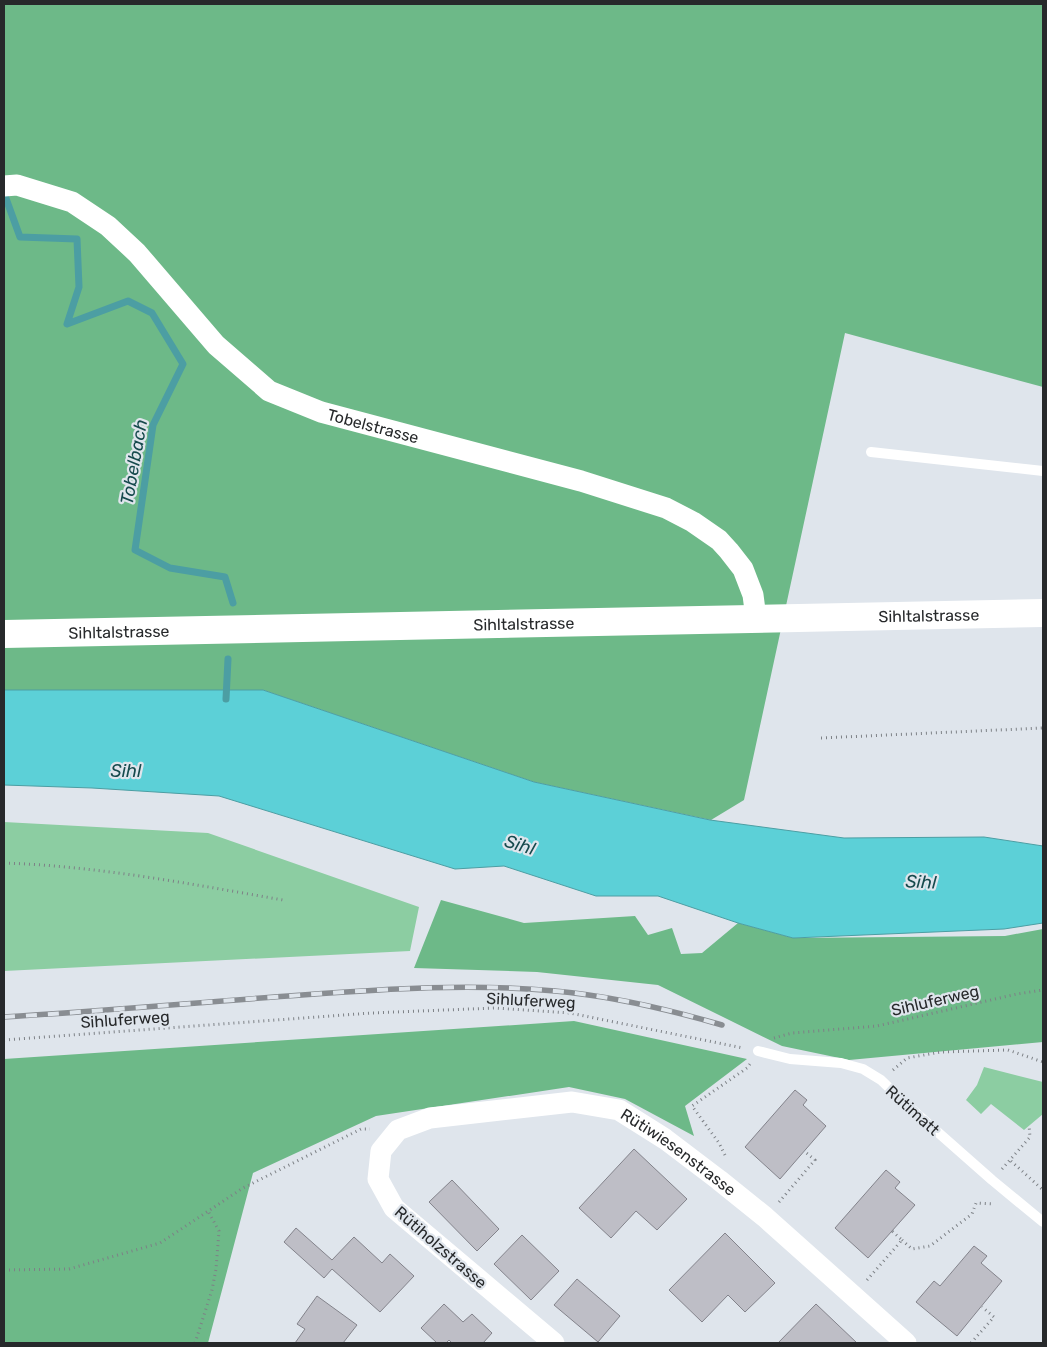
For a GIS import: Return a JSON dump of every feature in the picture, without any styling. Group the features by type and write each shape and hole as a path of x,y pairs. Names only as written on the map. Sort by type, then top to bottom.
{"main road":[{"name":"Sihltalstrasse","path":"4,634 1043,613"}],"street":[{"name":"Tobelstrasse","path":"5,186 17,185 72,202 108,226 137,253 216,345 269,391 321,412 581,481 666,508 693,522 718,540 743,569 753,595 756,618"},
{"name":"Rütiwiesenstrasse","path":"398,1130 430,1118 572,1102 619,1110 665,1140 766,1217 906,1343"},
{"name":"Rütiholzstrasse","path":"398,1130 381,1151 378,1179 394,1208 554,1343"}],"lane":[{"path":"871,452 1043,471"},
{"name":"Rütimatt","path":"758,1051 790,1059 841,1063 863,1069 880,1080 992,1180 1043,1222"}],"path":[{"path":"821,738 1043,728"},
{"path":"4,863 41,864 170,881 282,900"},
{"name":"Sihluferweg","path":"4,1040 371,1013 495,1008 570,1013 758,1051 771,1038 792,1034 876,1026 1017,994 1043,990"},
{"path":"880,1080 907,1058 941,1052 1008,1050 1043,1062"},
{"path":"726,1159 719,1143 692,1106 746,1068 758,1051"},
{"path":"992,1180 1030,1137 1029,1125"},
{"path":"4,1270 69,1269 160,1243 242,1188 361,1129 398,1130"},
{"path":"777,1204 815,1160 804,1151"},
{"path":"1010,1161 1043,1190"},
{"path":"892,1231 912,1249 930,1246 972,1214 976,1203 1008,1205 1015,1199"},
{"path":"194,1343 212,1290 216,1270 219,1231 208,1211"},
{"path":"866,1282 902,1240"},
{"path":"970,1343 994,1317 982,1307"}],"green space":[{"path":"4,4 1043,4 1043,387 845,333 744,800 711,820 534,782 263,690 4,690"},
{"path":"4,822 208,833 419,907 410,951 4,971"},
{"path":"441,900 524,923 635,916 648,935 672,928 681,954 702,953 738,923 793,938 1005,936 1043,929 1043,1042 849,1060 782,1046 658,985 537,972 414,968"},
{"path":"574,1021 747,1059 685,1106 694,1136 625,1099 569,1087 376,1116 253,1173 208,1343 4,1343 4,1059"},
{"path":"984,1067 1043,1082 1043,1114 1024,1130 991,1104 981,1114 966,1100 977,1085"}],"water":[{"name":"Sihl","path":"4,690 263,690 534,782 710,820 844,838 984,837 1043,846 1043,923 1004,929 793,938 738,923 658,896 596,896 504,866 455,869 219,796 92,788 4,785"}],"building":[{"path":"795,1090 807,1100 803,1105 826,1126 780,1179 745,1147"},
{"path":"634,1149 687,1199 657,1230 636,1211 611,1238 579,1208"},
{"path":"886,1170 900,1182 895,1188 915,1205 868,1258 835,1228"},
{"path":"452,1180 499,1229 477,1251 429,1202"},
{"path":"296,1228 332,1260 354,1237 382,1263 390,1254 414,1276 380,1312 332,1269 324,1278 284,1242"},
{"path":"725,1233 775,1283 745,1312 728,1295 702,1322 669,1290"},
{"path":"522,1235 559,1271 531,1300 494,1264"},
{"path":"974,1246 987,1256 981,1263 1002,1281 957,1336 916,1302 934,1281 940,1286"},
{"path":"577,1279 620,1316 598,1342 554,1305"},
{"path":"317,1296 357,1325 343,1343 295,1343 305,1329 297,1324"},
{"path":"444,1304 463,1322 472,1314 492,1333 483,1343 452,1343 449,1340 446,1343 437,1343 421,1328"},
{"path":"816,1304 857,1343 778,1343"}],"waterway":[{"name":"Tobelbach","path":"4,193 20,237 77,239 79,287 67,324 128,301 152,313 183,364 153,425 135,550 170,568 225,577 233,603"},
{"name":"Tobelbach","path":"226,699 228,659"}],"railway":[{"path":"4,1017 365,991 492,987 597,996 660,1009 722,1025"}]}
